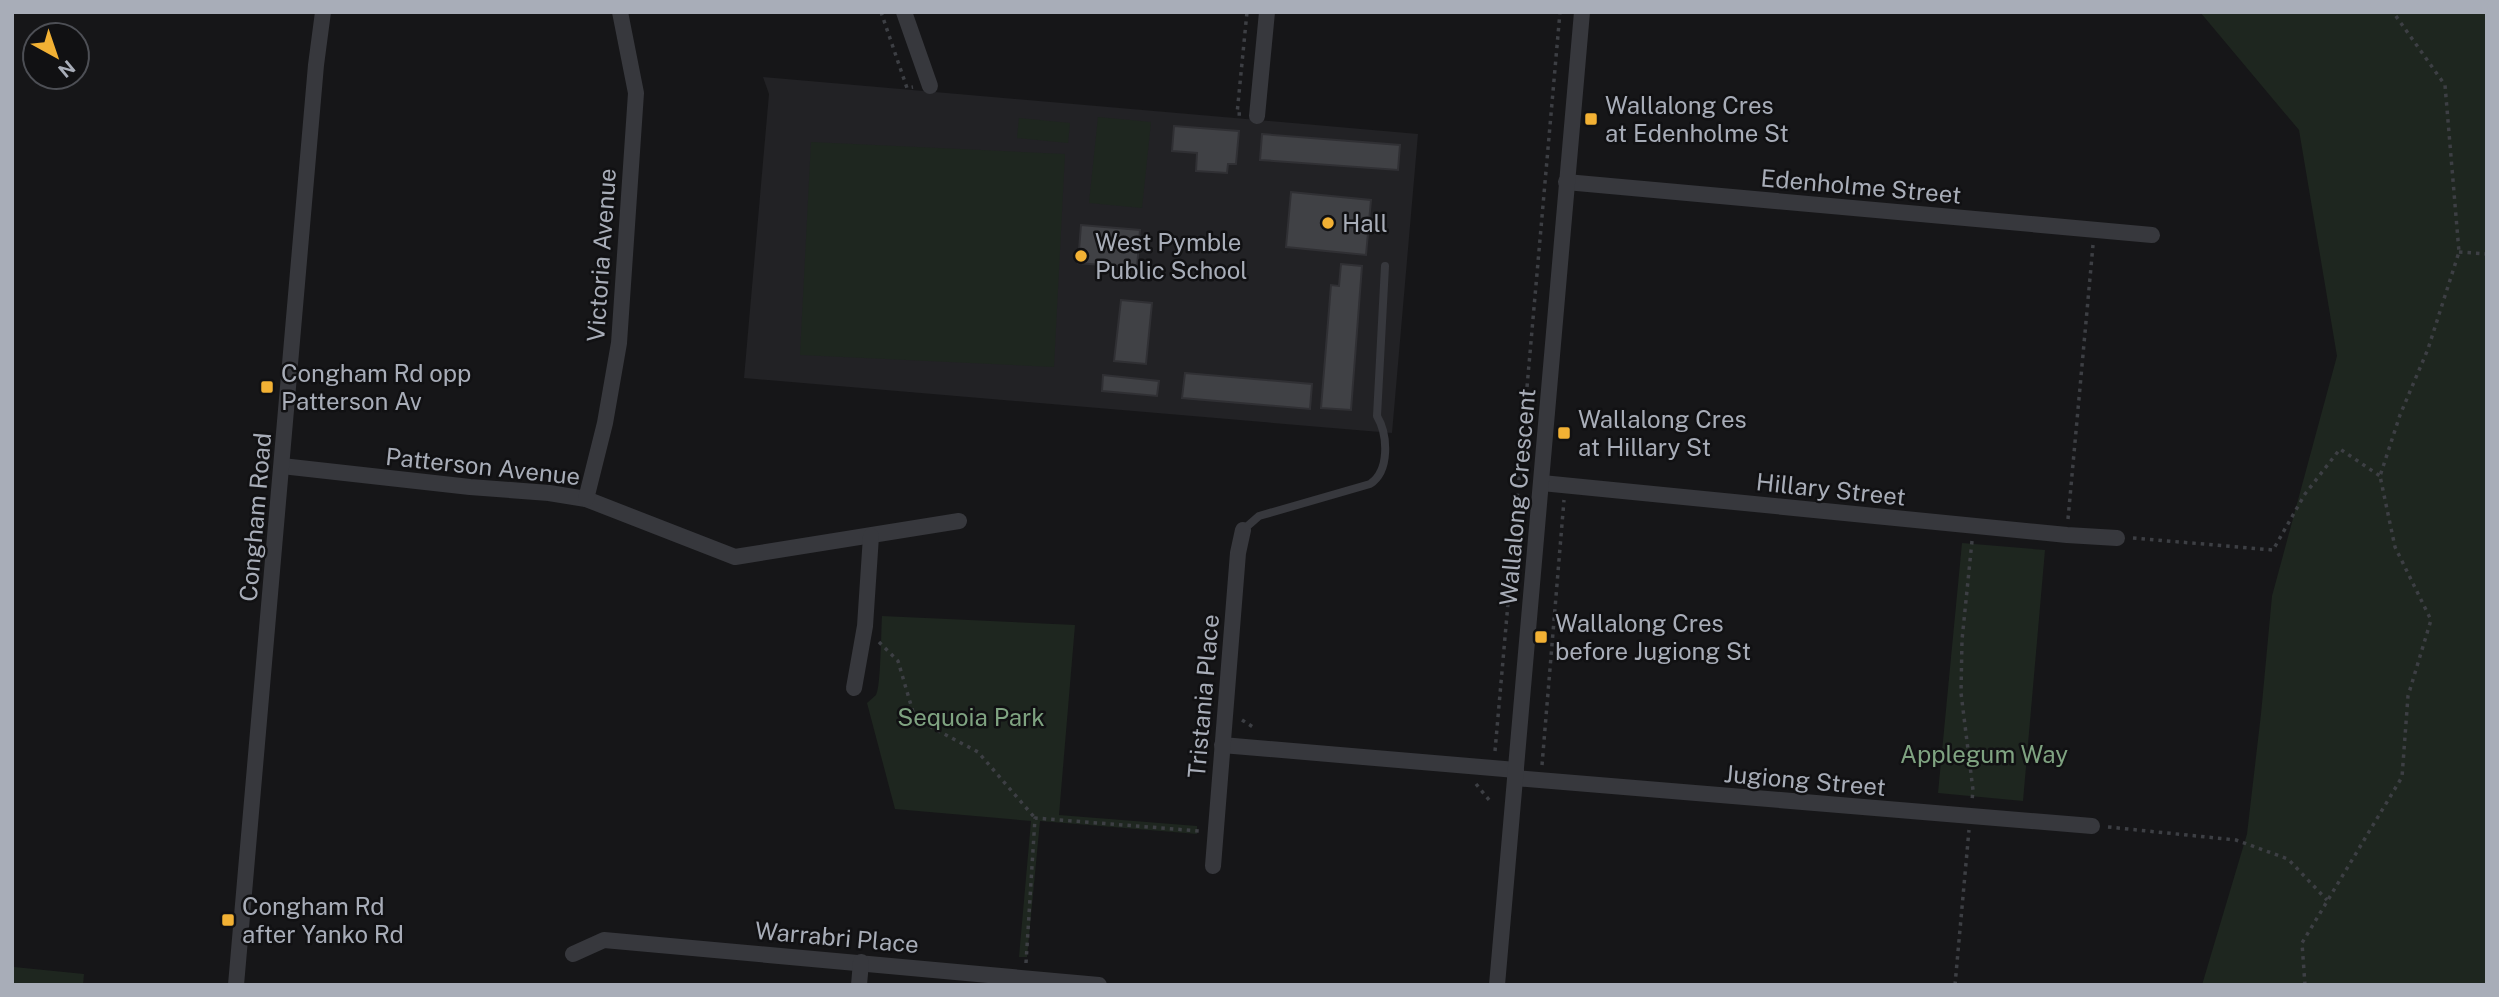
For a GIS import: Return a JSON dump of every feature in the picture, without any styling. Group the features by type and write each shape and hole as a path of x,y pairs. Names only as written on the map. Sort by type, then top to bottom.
{"street":[{"name":"Congham Road","path":"236,985 316,65 323,12"},
{"name":"Victoria Avenue","path":"586,499 605,423 619,343 636,93 620,12"},
{"path":"904,12 930,86"},
{"path":"1257,116 1267,12"},
{"name":"Wallalong Crescent","path":"1497,985 1582,12"},
{"name":"Edenholme Street","path":"1566,181 2152,235"},
{"name":"Patterson Avenue","path":"282,466 586,499 736,557 959,521"},
{"name":"Hillary Street","path":"1542,483 2067,536 2117,538"},
{"name":"Tristania Place","path":"1213,866 1238,553 1243,530"},
{"path":"854,688 865,626 870,536"},
{"name":"Jugiong Street","path":"1222,745 1970,817 2092,826"},
{"name":"Warrabri Place","path":"573,954 604,940 1099,985"},
{"path":"859,985 861,962"}],"lane":[{"path":"1243,530 1259,516 1370,484 1378,478 1383,469 1384,429 1377,416 1385,266"}],"path":[{"path":"881,12 907,88"},
{"path":"1237,114 1247,12"},
{"path":"1494,757 1560,12"},
{"path":"2305,985 2302,943 2402,777 2408,696 2431,620 2395,547 2380,476 2400,415 2428,349 2459,251 2445,85 2393,12"},
{"path":"2067,536 2094,230"},
{"path":"2459,251 2487,254"},
{"path":"2117,538 2273,550 2305,494 2340,449 2380,476"},
{"path":"1542,767 1564,499"},
{"path":"1955,985 1973,790 1961,693 1962,640 1973,526"},
{"path":"865,626 898,662 913,712 931,727 978,752 1035,818 1025,978"},
{"path":"1035,818 1215,832"},
{"path":"2092,826 2236,840 2288,859 2328,901"}],"shaded area":[{"name":"West Pymble Public School","path":"763,77 1418,134 1392,433 744,378 769,94"}],"green space":[{"path":"2200,12 2487,12 2487,985 2202,985 2247,834 2272,596 2337,356 2299,130"},
{"path":"1098,117 1151,122 1142,208 1089,203"},
{"path":"1019,118 1070,123 1068,143 1017,138"},
{"path":"811,142 1065,154 1054,367 800,355"},
{"name":"Applegum Way","path":"1962,543 2045,550 2023,801 1938,793"},
{"name":"Sequoia Park","path":"882,616 1075,625 1059,815 1197,826 1197,834 1040,821 1027,957 1019,957 1031,821 895,809 867,703 878,690"},
{"path":"14,967 84,974 83,985 12,985"}],"building":[{"path":"1174,126 1239,131 1236,164 1228,164 1227,173 1196,171 1197,153 1172,151"},
{"path":"1262,134 1400,145 1398,170 1260,160"},
{"name":"Hall","path":"1291,192 1371,200 1366,255 1286,247"},
{"path":"1081,225 1140,230 1137,268 1078,263"},
{"path":"1341,264 1362,266 1351,410 1321,408 1331,285 1339,286"},
{"path":"1121,300 1152,303 1146,364 1114,361"},
{"path":"1185,373 1312,384 1310,409 1182,398"},
{"path":"1103,375 1159,381 1157,396 1102,391"}],"place":[{"name":"Wallalong Cres at Edenholme St","path":"1591,119"},
{"name":"Hall","path":"1328,223"},
{"name":"West Pymble Public School","path":"1081,256"},
{"name":"Congham Rd opp Patterson Av","path":"267,387"},
{"name":"Wallalong Cres at Hillary St","path":"1564,433"},
{"name":"Wallalong Cres before Jugiong St","path":"1541,637"},
{"name":"Congham Rd after Yanko Rd","path":"228,920"}]}
